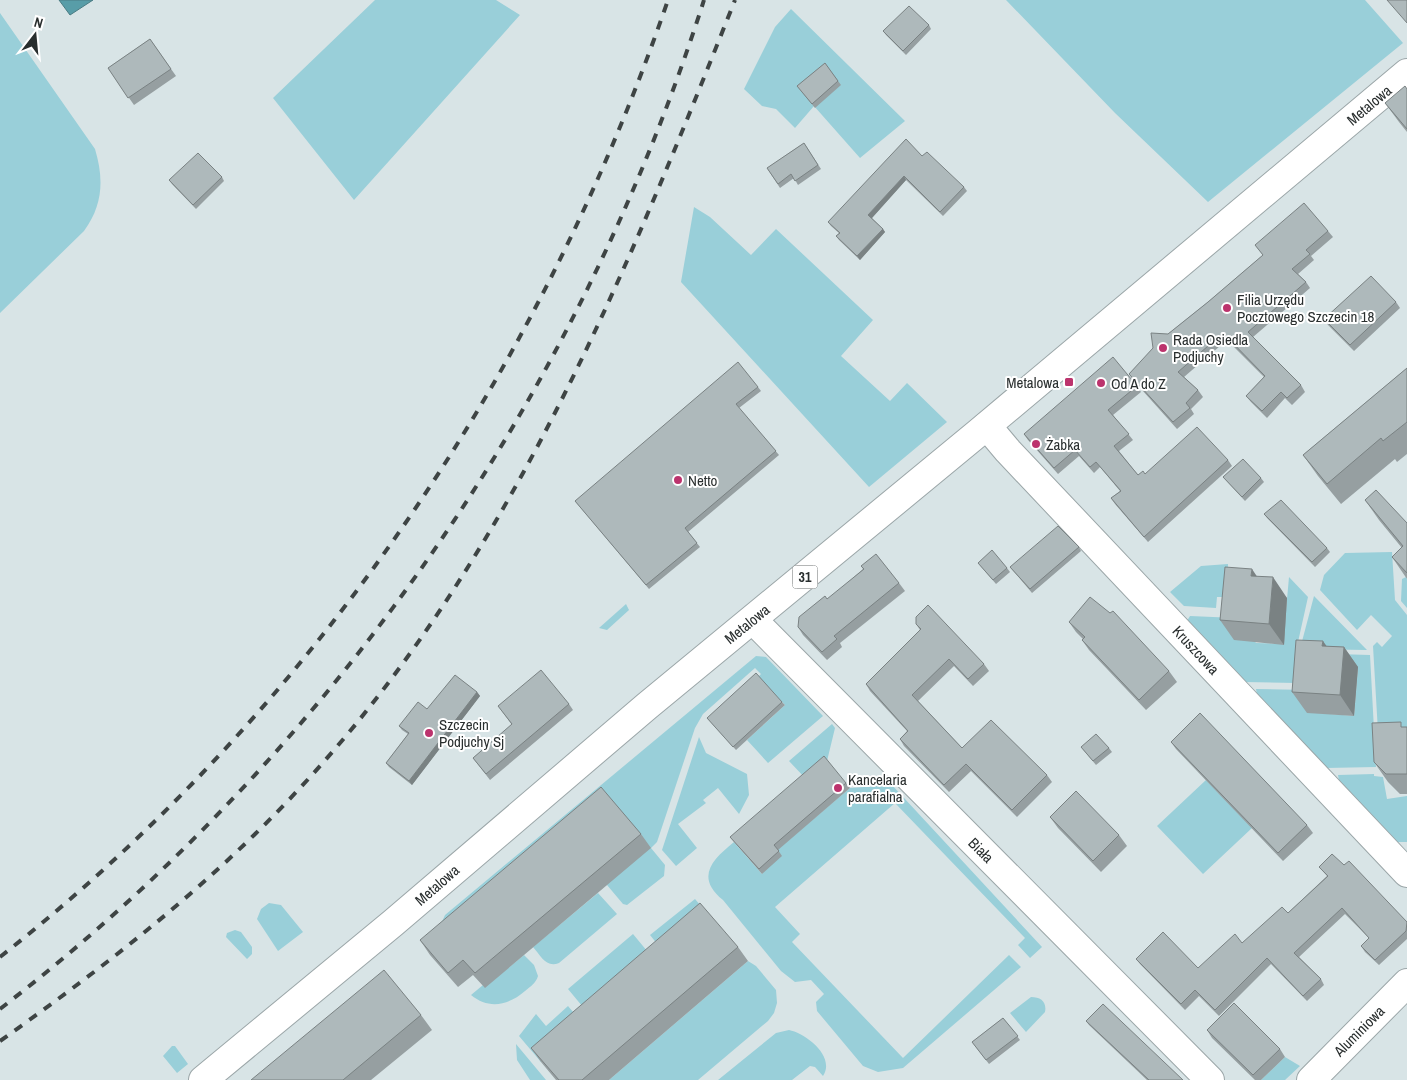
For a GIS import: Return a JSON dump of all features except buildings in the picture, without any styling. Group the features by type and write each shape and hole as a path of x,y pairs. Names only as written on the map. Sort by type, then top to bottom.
{"main road":[{"name":"Metalowa","path":"203,1080 1407,73"},
{"name":"Kruszcowa","path":"987,426 1008,452 1407,873"},
{"name":"Biała","path":"753,620 1210,1080"},
{"name":"Aluminiowa","path":"1311,1080 1407,983"}],"shaded area":[{"path":"59,0 93,0 70,15"},
{"path":"375,0 496,0 520,15 354,200 273,98"},
{"path":"1006,0 1365,0 1403,43 1208,202 1115,113"},
{"path":"791,9 905,121 860,158 814,106 795,128 776,109 762,106 744,89 775,27"},
{"path":"0,13 95,149 100,171 100,192 95,211 84,231 0,313"},
{"path":"694,207 710,217 751,255 776,229 873,320 841,356 890,401 907,383 947,422 869,487 681,282"},
{"path":"1392,552 1395,600 1407,615 1407,743 1380,766 1373,646 1377,642 1382,647 1392,636 1371,615 1357,630 1320,590 1324,575 1345,553"},
{"path":"1228,564 1227,597 1217,597 1216,608 1184,606 1170,592 1201,566"},
{"path":"1289,577 1308,597 1296,651 1296,683 1244,682 1187,621 1190,616 1236,618 1256,643 1283,644"},
{"path":"1406,577 1407,608 1401,601 1402,579"},
{"path":"1314,596 1367,650 1300,649"},
{"path":"626,604 629,610 607,630 599,628"},
{"path":"1301,653 1370,655 1376,767 1326,768 1257,695 1256,689 1308,690 1307,712 1354,716 1358,668"},
{"path":"756,656 766,657 823,716 768,763 747,740 785,705 758,677 761,674 755,668 703,714 695,728 657,842 651,848 665,865 664,876 627,905 623,904 607,885 441,924 445,915"},
{"path":"832,724 835,728 827,761 806,779 789,761"},
{"path":"699,737 706,753 747,774 749,795 739,814 718,788 703,800 706,803 678,824 697,848 676,866 662,850"},
{"path":"1374,774 1374,776 1383,777 1387,799 1407,796 1407,842 1396,842 1339,781 1338,775"},
{"path":"1206,780 1252,828 1203,874 1157,826"},
{"path":"892,785 1042,947 1030,958 1018,945 1025,938 895,803 775,907 800,934 792,942 903,1058 1009,955 1021,967 903,1068 878,1072 863,1066 817,1011 816,1002 824,994 811,980 795,982 781,971 715,892 708,876 713,862 734,842 762,874 777,850 850,788"},
{"path":"598,893 617,914 559,963 547,963 533,947"},
{"path":"695,899 707,913 662,950 650,935"},
{"path":"269,903 281,905 303,932 278,951 257,919 261,909"},
{"path":"235,930 241,932 252,947 252,954 247,959 226,937 227,933"},
{"path":"633,934 657,963 592,1018 568,989"},
{"path":"524,955 534,965 538,976 536,981 519,996 506,1002 492,1004 478,1000 471,995 483,985 485,987"},
{"path":"748,961 756,966 776,990 777,1003 774,1013 768,1021 698,1080 609,1080"},
{"path":"1031,997 1038,998 1044,1003 1045,1012 1026,1032 1010,1013"},
{"path":"568,1006 584,1025 541,1062 519,1036 536,1014 546,1026"},
{"path":"789,1030 803,1036 822,1053 826,1068 823,1076 815,1067 810,1066 792,1080 718,1080 776,1033"},
{"path":"516,1044 546,1080 530,1080 517,1060"},
{"path":"172,1046 175,1046 188,1064 177,1073 163,1056"},
{"path":"1285,1057 1300,1066 1285,1080 1261,1080"}],"railway":[{"path":"0,957 113,861 218,757 315,645 403,526 483,402 554,272 615,138 668,0"},
{"path":"0,1009 120,909 232,800 335,683 429,558 513,427 587,290 651,147 704,0"},
{"path":"0,1041 156,923 265,825 299,789 373,703 439,611 499,515 553,416 603,314 649,210 735,0"}],"place":[{"name":"Filia Urzędu Pocztowego Szczecin 18","path":"1227,308"},
{"name":"Rada Osiedla Podjuchy","path":"1163,348"},
{"name":"Metalowa","path":"1069,382"},
{"name":"Od A do Z","path":"1101,383"},
{"name":"Żabka","path":"1036,444"},
{"name":"Netto","path":"678,480"},
{"name":"Szczecin Podjuchy Sj","path":"429,733"},
{"name":"Kancelaria parafialna","path":"838,788"}]}
